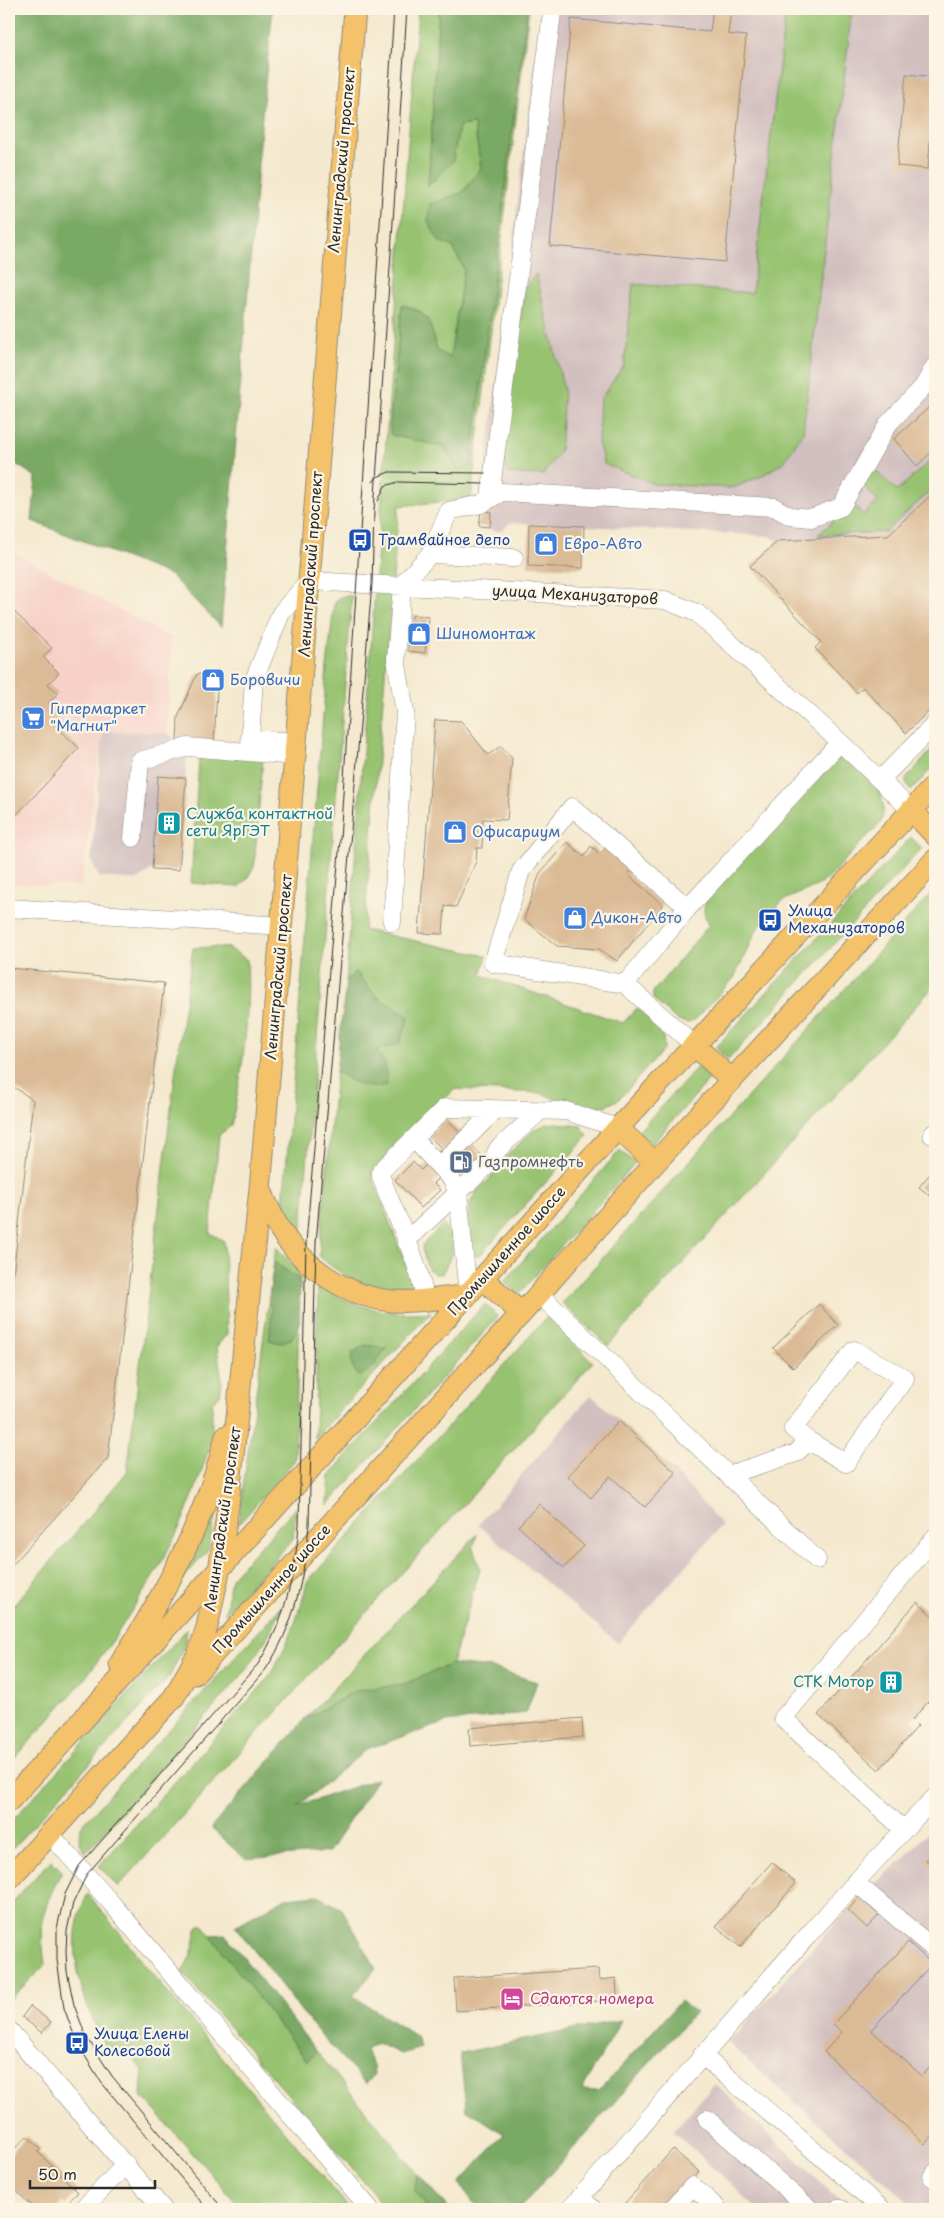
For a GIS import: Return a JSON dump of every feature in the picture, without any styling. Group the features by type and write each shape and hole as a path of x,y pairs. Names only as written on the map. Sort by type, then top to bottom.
{"main road":[{"name":"Ленинградский проспект","path":"9,1879 174,1697 199,1652 207,1627 219,1571 228,1506 260,1188 297,749 355,9"},
{"name":"Промышленное шоссе","path":"83,1720 618,1128 935,784"},
{"path":"911,810 935,835"},
{"name":"Промышленное шоссе","path":"174,1697 655,1163 935,860"},
{"path":"694,1046 732,1080"},
{"path":"618,1128 655,1163"},
{"path":"260,1188 280,1229 302,1256 343,1286 376,1298 407,1301 468,1295"},
{"path":"483,1279 521,1313"},
{"name":"Ленинградский проспект","path":"9,1801 83,1720 139,1635 187,1543 222,1451 247,1328"}],"street":[{"path":"490,498 552,13"},
{"path":"392,922 405,712 396,659 402,585 430,554 449,511 481,504 502,492 774,507 790,516 811,518 841,506 888,424 923,387 935,366"},
{"path":"430,554 514,558"},
{"name":"улица Механизаторов","path":"309,581 665,600 696,613 840,742 911,810"},
{"path":"297,749 250,739 254,680 281,613 309,581"},
{"path":"880,780 935,724"},
{"path":"625,984 688,908 840,742"},
{"path":"133,838 140,761 188,747 297,749"},
{"path":"688,908 572,807 521,871 493,963 625,984 694,1046"},
{"path":"9,908 282,926"},
{"path":"426,1300 419,1270 384,1186 381,1171 445,1108 566,1112 618,1128"},
{"path":"439,1166 495,1110"},
{"path":"406,1241 492,1161 498,1149 539,1112"},
{"path":"414,1139 452,1180 458,1193 468,1295"},
{"path":"464,1256 483,1279"},
{"path":"538,1294 817,1560"},
{"path":"854,1350 905,1378 846,1463 809,1441 793,1428 854,1350"},
{"path":"728,1475 796,1453 809,1441"},
{"path":"904,1830 783,1718 935,1537"},
{"path":"593,2209 575,2203 702,2055 855,1882 935,1797"},
{"path":"50,1834 87,1874 370,2209"},
{"path":"855,1882 935,1950"},
{"path":"9,2030 163,2209"},
{"path":"702,2055 882,2209"},
{"path":"707,2118 810,2209"},
{"path":"83,2209 126,2164"},
{"path":"935,2173 932,2177 935,2180"},
{"path":"672,2209 693,2186 718,2209"}],"shaded area":[{"name":"Трамвайное депо","path":"541,9 935,9 935,491 888,535 778,541 769,536 584,526 510,523 502,531 492,531 490,527 479,526"},
{"name":"Гипермаркет \"Магнит\"","path":"9,550 172,638 167,733 103,731 81,886 9,884"},
{"path":"103,731 167,733 177,740 188,740 179,870 152,869 138,880 99,877 91,860"},
{"path":"591,1395 676,1473 722,1525 618,1643 478,1525"},
{"path":"935,1825 935,2209 916,2209 728,2043 859,1897 903,1859"},
{"path":"715,2084 849,2209 757,2209 673,2131"}],"green space":[{"path":"9,9 273,9 263,103 221,627 170,575 32,521 36,477 14,463 9,466"},
{"path":"418,9 439,9 428,185 453,161 459,126 474,124 481,168 463,192 439,241 453,247 464,269 450,358 438,352 431,327 425,316 419,311 402,305 390,425 391,435 444,447 451,457 471,466 527,9 529,9 471,499 399,506 364,930 487,956 481,975 623,1023 637,1008 653,1021 660,1030 664,1049 619,1099 606,1106 591,1109 568,1104 541,1093 455,1089 372,1171 373,1179 413,1283 409,1291 371,1286 350,1278 319,1256 336,1071 350,1080 376,1050 399,1044 409,1017 377,997 355,971 346,982"},
{"path":"439,9 527,9 471,466 458,471 444,447 391,435 390,425 402,305 412,308 425,316 431,327 438,351 450,358 464,269 453,247 439,241 428,222 430,204 463,192 481,168 474,124 459,126 453,161 428,186"},
{"path":"786,9 852,9 803,432 784,462 761,476 733,488 654,484 604,464 598,442 600,400 624,365 633,284 752,293"},
{"path":"536,274 564,390 560,451 543,475 509,474 502,458 525,288"},
{"path":"935,456 935,487 885,532 818,535 853,504 863,515 878,502 861,482 874,469 897,491"},
{"path":"352,596 301,1241 282,1218 327,667 334,605 338,598"},
{"path":"935,746 935,765 911,791 905,780"},
{"path":"843,756 874,784 883,801 881,822 823,883 782,901 757,929 734,978 697,1018 688,1023 678,1021 653,999 653,992 709,925 704,912 706,899 835,759"},
{"path":"199,757 263,758 254,867 246,880 238,887 191,883"},
{"path":"911,837 922,848 728,1060 715,1048"},
{"path":"935,889 935,985 608,1346 562,1303"},
{"path":"193,948 229,948 247,960 248,981 246,1022 239,1085 231,1126 219,1135 210,1233 224,1241 227,1334 217,1346 222,1382 220,1395 212,1403 212,1440 194,1493 178,1531 159,1567 113,1640 83,1681 9,1765 9,1611 127,1472 177,1059"},
{"path":"355,971 377,997 409,1017 399,1044 376,1050 385,1064 387,1085 380,1087 360,1085 336,1071 346,982"},
{"path":"697,1067 711,1078 652,1144 638,1132"},
{"path":"556,1123 581,1126 588,1136 479,1256 475,1256 472,1249 468,1217 471,1201 477,1191 501,1168 504,1158 535,1129 547,1124"},
{"path":"620,1150 635,1163 519,1294 504,1282"},
{"path":"443,1224 451,1236 452,1249 449,1261 442,1274 435,1274 428,1269 422,1249 423,1244"},
{"path":"276,1247 300,1273 295,1460 238,1525"},
{"path":"274,1262 300,1280 299,1327 291,1339 280,1343 269,1340 272,1307 268,1304"},
{"path":"318,1283 343,1299 372,1308 402,1313 431,1312 315,1438"},
{"path":"485,1304 498,1317 328,1505 330,1474"},
{"path":"547,1317 593,1362 118,1887 99,1866 266,1681 280,1658 291,1633 307,1582"},
{"path":"365,1345 387,1348 373,1367 359,1377 351,1364 352,1353"},
{"path":"220,1493 208,1550 177,1586 198,1547"},
{"path":"296,1507 293,1539 225,1614 231,1578"},
{"path":"477,1534 473,1548 480,1569 452,1664 404,1684 355,1691 305,1719"},
{"path":"282,1606 274,1625 242,1675 86,1853 80,1840 82,1825"},
{"path":"187,1629 184,1646 170,1676 9,1852 9,1824"},
{"path":"452,1664 492,1668 537,1682 526,1713 447,1722 367,1749 298,1806 377,1779 329,1852 245,1859 211,1828 305,1719 355,1691 404,1684"},
{"path":"51,1860 62,1871 46,1906 42,1926 45,1965 9,2001 9,1906"},
{"path":"88,1894 154,1976 350,2209 242,2209 141,2095 143,2070 125,2051 107,2051 83,1994 78,1974 76,1934 80,1914"},
{"path":"317,1895 342,1909 376,1968 353,1996 417,2037 421,2048 401,2054 377,2043 366,2050 373,2065 374,2075 366,2084 312,2025 235,1926 286,1898"},
{"path":"202,1924 307,2061 317,2052 417,2173 415,2191 428,2209 387,2209 182,1972 192,1952 196,1929"},
{"path":"225,1934 317,2052 307,2061 210,1935"},
{"path":"680,2001 695,2012 519,2209 478,2209 459,2183 504,2134 466,2109 460,2053 621,2020 582,2090 599,2091"},
{"path":"417,2173 449,2209 428,2209 415,2191"}],"building":[{"path":"713,9 731,9 728,34 746,36 725,262 550,246 571,19 710,32"},
{"path":"906,74 935,77 928,169 897,166"},
{"path":"935,402 935,449 917,466 894,439"},
{"path":"935,491 935,705 906,733 863,687 857,693 815,648 821,642 750,566 778,541 888,535"},
{"path":"481,511 491,512 490,527 479,526"},
{"path":"529,524 584,526 583,568 528,566"},
{"name":"Гипермаркет \"Магнит\"","path":"9,607 52,648 43,657 59,673 48,684 58,693 49,703 61,714 53,723 79,748 9,823"},
{"name":"Шиномонтаж","path":"412,615 429,617 425,653 408,651"},
{"path":"197,674 218,674 214,742 177,740 178,717"},
{"name":"Офисариум","path":"435,720 461,721 488,755 501,746 512,758 507,820 483,819 482,848 477,848 476,862 456,907 445,906 443,934 419,933"},
{"name":"Служба контактной сети ЯрГЭТ","path":"158,776 186,778 179,870 152,869"},
{"path":"567,842 584,857 591,846 600,854 608,845 633,867 628,875 663,905 617,961 599,949 557,946 524,919 540,873"},
{"path":"9,968 164,983 108,1458 9,1569 9,1311 33,1100 14,1087 9,1093"},
{"path":"447,1119 486,1160 469,1177 455,1163 433,1183 440,1190 421,1208 395,1180 413,1162 421,1170 442,1149 429,1136"},
{"path":"935,1168 935,1200 919,1187"},
{"path":"819,1304 838,1325 793,1368 773,1348"},
{"path":"619,1421 676,1473 645,1507 610,1476 591,1498 568,1476"},
{"path":"539,1504 584,1546 564,1568 518,1526"},
{"name":"СТК Мотор","path":"917,1602 935,1618 935,1694 912,1720 918,1726 879,1770 818,1715"},
{"path":"582,1718 583,1737 470,1746 469,1728"},
{"path":"935,1849 935,1869 926,1860"},
{"path":"772,1862 796,1883 740,1947 716,1926"},
{"path":"859,1897 879,1915 867,1928 848,1910"},
{"path":"908,1942 932,1964 871,2030 922,2076 935,2061 935,2133 925,2144 824,2052 842,2032 833,2024"},
{"path":"598,1969 599,1980 616,1978 617,1995 600,1996 600,2001 456,2011 454,1978"},
{"path":"30,2006 51,2022 42,2033 22,2017"},
{"path":"27,2136 41,2149 38,2152 78,2192 65,2205 62,2202 55,2209 35,2209 9,2184 9,2155"},
{"path":"673,2149 699,2172 666,2209 633,2209 625,2203"}],"tram line":[{"path":"207,2209 101,2082 77,2043 64,2008 57,1960 57,1928 65,1894 79,1866 258,1664 282,1614 295,1561 299,1524 306,1243 340,840 394,9"},
{"path":"223,2209 112,2076 86,2036 74,2005 67,1971 67,1931 73,1903 87,1874 266,1669 291,1618 301,1582 309,1525 316,1243 372,584 374,511 407,9"},
{"path":"373,482 377,477 389,472 485,473"},
{"path":"378,501 385,486 398,482 483,484"}],"place":[{"name":"Трамвайное депо","path":"360,540"},
{"name":"Евро-Авто","path":"546,544"},
{"name":"Шиномонтаж","path":"419,634"},
{"name":"Боровичи","path":"213,680"},
{"name":"Гипермаркет \"Магнит\"","path":"33,718"},
{"name":"Служба контактной сети ЯрГЭТ","path":"169,823"},
{"name":"Офисариум","path":"455,832"},
{"name":"Дикон-Авто","path":"575,918"},
{"name":"Улица Механизаторов","path":"770,920"},
{"name":"Газпромнефть","path":"461,1162"},
{"name":"СТК Мотор","path":"891,1682"},
{"name":"Сдаются номера","path":"512,1999"},
{"name":"Улица Елены Колесовой","path":"77,2043"}]}
